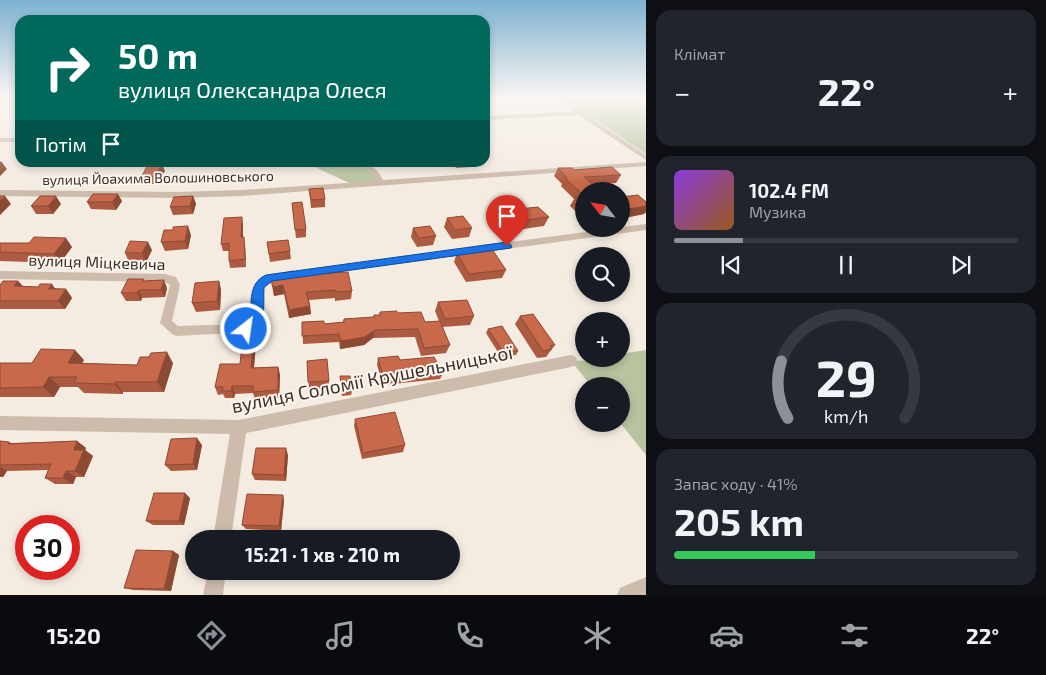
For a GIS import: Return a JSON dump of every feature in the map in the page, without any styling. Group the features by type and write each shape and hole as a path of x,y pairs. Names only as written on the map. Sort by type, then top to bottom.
{"street":[{"path":"599,127 646,158"},
{"path":"0,140 15,140"},
{"name":"вулиця Йоахима Волошиновського","path":"0,193 208,194 381,184 646,164"},
{"path":"367,167 376,173 381,184"},
{"name":"вулиця Міцкевича","path":"0,275 165,278 172,280 175,285 166,323 171,328 176,331 246,329 252,326 256,320 258,287 262,281 270,278 646,227"},
{"name":"вулиця Соломії Крушельницької","path":"0,423 239,427 571,361"},
{"path":"223,530 239,427"},
{"path":"213,595 216,580"},
{"path":"627,595 646,587"}],"green space":[{"path":"605,127 646,127 646,154"},
{"path":"315,167 367,167 373,170 381,184 356,186"},
{"path":"646,350 646,455 627,432 630,432 630,377 584,377 576,367 630,367 630,353"}],"building":[{"path":"146,167 160,167 155,177 142,176"},
{"path":"612,167 621,175 584,177 590,182 575,182 575,187 558,168 572,168 574,170"},
{"path":"323,188 325,199 311,200 309,189"},
{"path":"93,194 118,194 112,202 87,202"},
{"path":"638,195 646,202 646,206 630,209 630,196"},
{"path":"40,196 56,196 48,206 31,206"},
{"path":"193,196 190,206 170,207 174,197"},
{"path":"302,202 306,229 295,230 292,203"},
{"path":"538,207 549,217 520,221 510,210"},
{"path":"463,216 472,228 455,230 447,218"},
{"path":"242,217 241,237 244,237 245,259 229,261 229,243 221,244 224,218"},
{"path":"188,226 185,241 161,242 164,230"},
{"path":"430,226 436,236 419,238 413,228"},
{"path":"34,237 66,238 54,254 0,252 0,243 29,243"},
{"path":"288,240 290,251 269,254 267,242"},
{"path":"130,241 148,242 142,253 125,253"},
{"path":"492,249 506,270 469,274 457,253"},
{"path":"293,271 295,275 348,272 352,291 306,292 310,306 289,310 283,285 273,287 270,276"},
{"path":"128,279 144,279 143,281 164,280 161,290 139,290 137,293 121,293"},
{"path":"3,281 18,281 14,286 38,287 40,284 52,284 48,289 66,289 58,301 0,301 0,285"},
{"path":"219,281 217,301 192,303 195,283"},
{"path":"467,300 474,316 445,319 438,302"},
{"path":"397,311 397,313 421,312 425,322 440,321 450,345 424,348 418,329 375,330 365,337 341,341 339,334 302,336 302,322 324,321 324,324 344,322 344,319 374,317 374,315 380,315 380,312"},
{"path":"533,314 555,345 550,346 552,349 543,351 520,316"},
{"path":"255,324 251,368 278,367 278,390 253,392 253,386 232,386 231,391 222,391 223,387 215,387 220,364 240,364 244,326"},
{"path":"502,326 518,351 504,353 488,329"},
{"path":"41,349 75,350 68,363 137,365 140,357 149,357 151,353 167,352 157,382 74,383 77,377 49,377 43,387 0,388 0,363 32,363"},
{"path":"398,356 400,360 434,357 443,373 384,379 378,358"},
{"path":"327,359 329,381 308,382 307,361"},
{"path":"340,376 350,376 352,391 342,392"},
{"path":"395,412 405,445 363,453 355,419"},
{"path":"197,438 193,464 165,465 171,439"},
{"path":"0,441 9,442 8,444 77,441 74,450 84,450 75,471 66,471 63,478 45,478 51,464 0,465"},
{"path":"256,448 286,448 284,475 252,474"},
{"path":"154,493 185,493 179,521 146,521"},
{"path":"247,494 283,495 279,526 242,525"},
{"path":"136,550 173,551 164,589 124,588"}],"route":[{"path":"246,329 252,326 256,320 258,287 262,281 270,278 507,246"}]}
